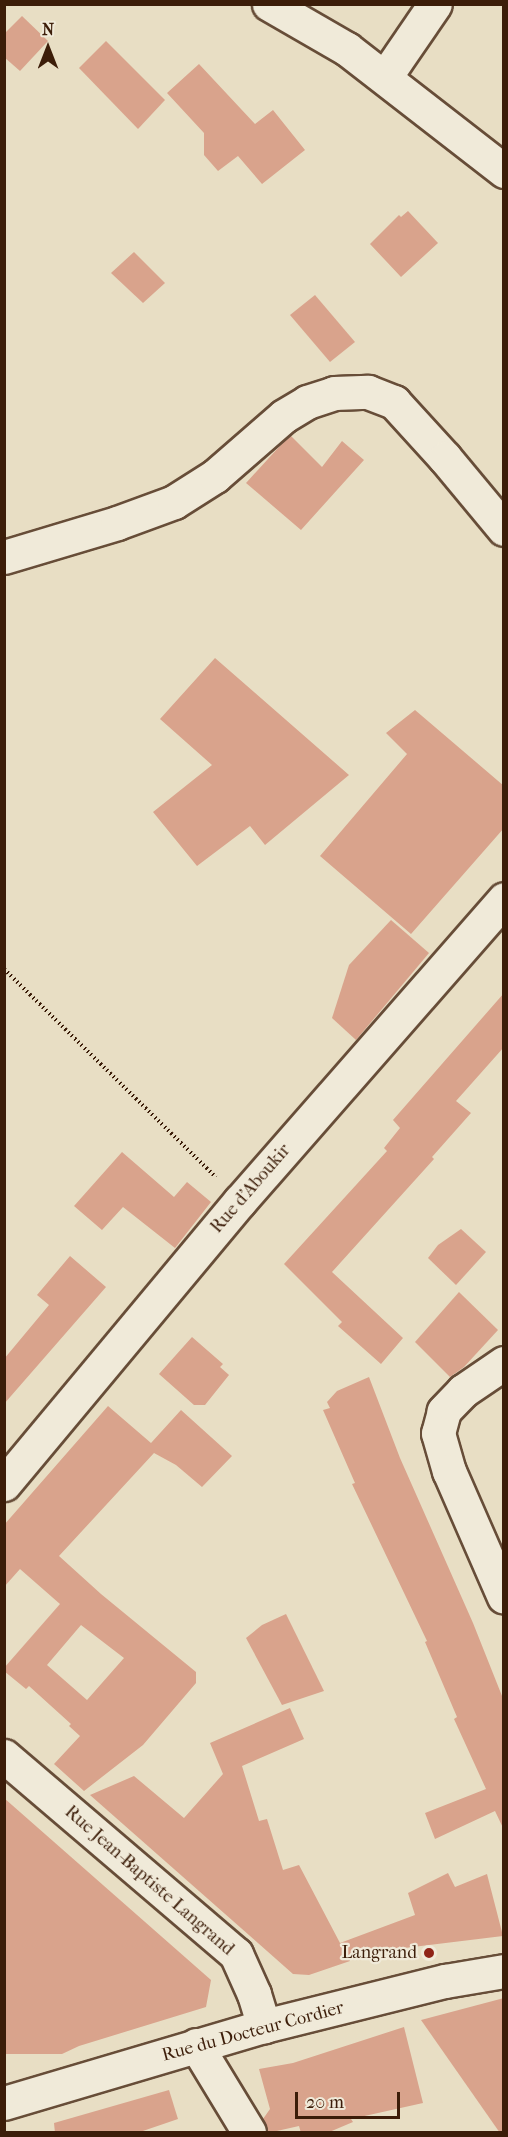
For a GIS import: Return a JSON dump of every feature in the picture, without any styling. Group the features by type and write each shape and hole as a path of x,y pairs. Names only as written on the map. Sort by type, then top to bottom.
{"street":[{"path":"269,4 347,49 504,171"},
{"path":"385,77 435,4"},
{"path":"4,556 117,524 174,502 215,476 284,416 307,402 334,393 368,392 394,402 445,458 504,529"},
{"name":"Rue d'Aboukir","path":"4,1484 240,1201 504,899"},
{"path":"504,1363 463,1391 444,1411 438,1433 449,1471 491,1537 504,1597"},
{"name":"Rue Jean-Baptiste Langrand","path":"4,1755 236,1954 254,1994 264,2026"},
{"name":"Rue du Docteur Cordier","path":"4,2103 264,2026 422,1986 504,1971"},
{"path":"196,2045 249,2133"}],"path":[{"path":"4,969 240,1201"}],"building":[{"path":"22,16 48,41 20,71 4,57 4,34"},
{"path":"106,41 165,100 138,129 79,68"},
{"path":"199,64 255,124 273,110 305,150 262,184 238,156 218,171 204,155 204,133 167,93"},
{"path":"408,211 438,243 401,277 370,244 399,215 401,217"},
{"path":"134,252 165,283 143,303 111,273"},
{"path":"315,295 355,342 330,362 290,315"},
{"path":"290,435 322,467 342,441 364,460 301,530 246,483"},
{"path":"215,658 349,775 265,845 250,826 197,866 153,812 212,765 160,719"},
{"path":"415,710 504,786 504,828 411,934 320,856 407,754 386,733"},
{"path":"391,920 429,953 356,1040 332,1018 349,965"},
{"path":"504,993 504,1047 456,1101 471,1113 432,1157 434,1159 332,1272 403,1338 381,1364 338,1326 342,1322 284,1264 387,1151 384,1148 400,1128 393,1120"},
{"path":"122,1152 174,1197 187,1182 211,1202 175,1248 123,1207 102,1230 74,1206"},
{"path":"461,1229 486,1252 456,1285 428,1258 438,1245"},
{"path":"70,1256 106,1287 4,1404 4,1359 49,1305 37,1295"},
{"path":"459,1292 498,1330 464,1367 450,1377 415,1342"},
{"path":"192,1337 223,1364 220,1367 229,1375 205,1405 194,1405 159,1374"},
{"path":"369,1377 400,1458 473,1623 504,1701 504,1830 495,1811 435,1839 425,1813 486,1789 454,1719 457,1717 425,1642 427,1641 352,1484 355,1483 323,1410 330,1408 327,1402 337,1391"},
{"path":"108,1406 151,1443 181,1410 232,1456 202,1487 176,1465 154,1453 59,1556 101,1594 196,1672 196,1683 143,1745 84,1791 54,1764 80,1736 69,1726 71,1724 29,1686 26,1689 4,1671 4,1668 60,1604 20,1569 4,1587 4,1525","holes":["81,1625 124,1658 87,1700 47,1665"]},
{"path":"286,1614 324,1691 282,1705 246,1638 262,1625"},
{"path":"290,1708 304,1739 242,1766 259,1821 267,1819 283,1870 299,1865 340,1943 415,1915 408,1893 448,1873 455,1887 487,1874 503,1936 347,1955 350,1961 309,1975 293,1974 90,1795 134,1776 184,1818 223,1774 210,1743"},
{"path":"4,1798 211,1980 206,2007 79,2046 62,2054 4,2054"},
{"path":"504,1998 504,2133 500,2133 421,2020"},
{"path":"404,2027 423,2103 351,2119 353,2122 327,2133 301,2133 299,2126 268,2133 263,2119 270,2109 259,2069 293,2063"},
{"path":"169,2090 178,2119 137,2133 55,2133 54,2123"}],"place":[{"name":"Langrand","path":"429,1953"}]}
